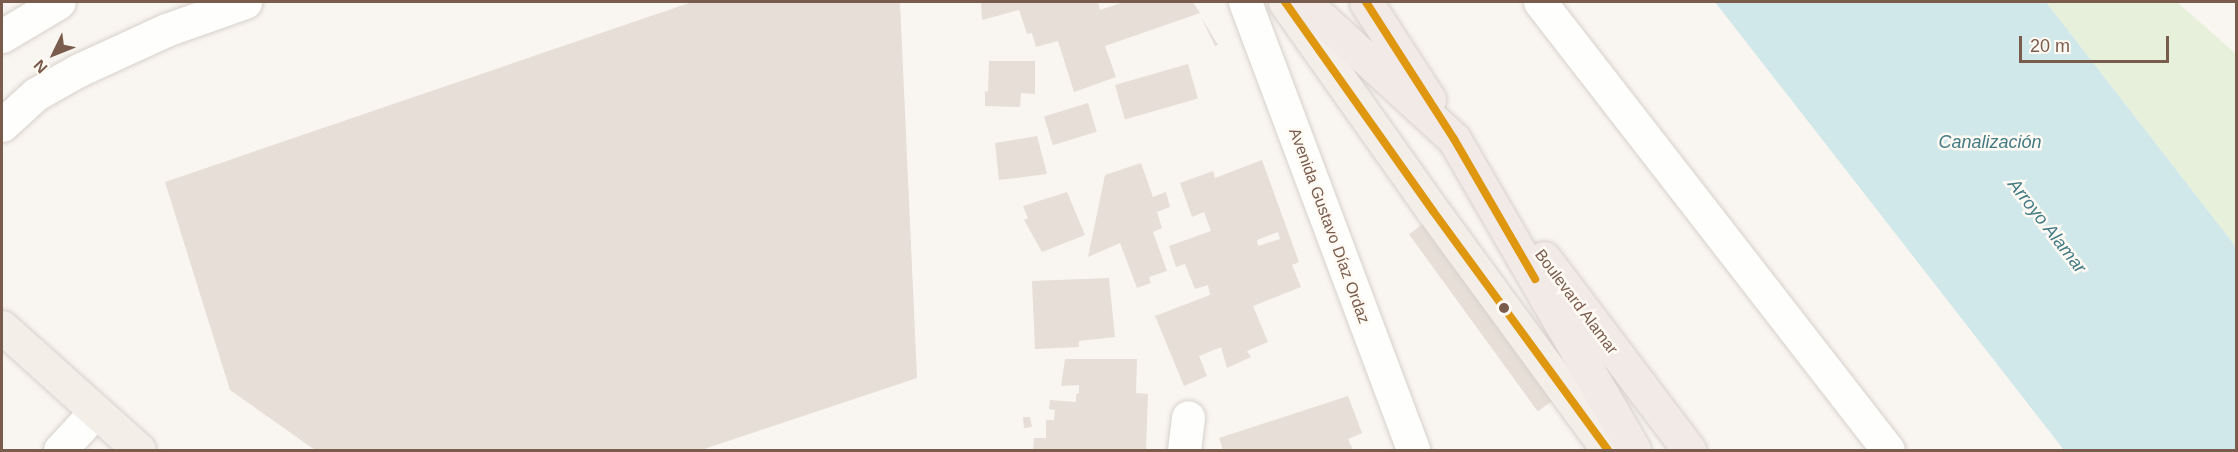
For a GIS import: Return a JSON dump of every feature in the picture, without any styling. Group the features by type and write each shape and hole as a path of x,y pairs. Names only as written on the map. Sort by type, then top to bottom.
{"highway":[{"path":"1304,2 1454,139 1634,450"},
{"name":"Boulevard Alamar","path":"1366,2 1454,139 1689,450"}],"main road":[{"path":"1285,2 1433,211 1608,450"},
{"path":"2,327 94,413 139,450"}],"street":[{"path":"2,36 58,2"},
{"path":"2,125 36,94 79,70 166,30 245,2"},
{"name":"Avenida Gustavo Díaz Ordaz","path":"1245,2 1413,450"},
{"path":"1540,2 1888,450"},
{"path":"60,450 94,413"},
{"path":"1184,450 1188,417"}],"green space":[{"path":"2046,2 2177,2 2236,54 2236,247"}],"water":[{"name":"Canalización","path":"1715,2 2046,2 2236,247 2236,450 2064,450"}],"building":[{"path":"692,2 900,2 917,378 701,450 315,450 230,390 165,182"},
{"path":"981,2 1098,2 1100,10 1124,2 1193,2 1200,13 1105,46 1116,77 1074,92 1058,41 1036,47 1032,33 1027,34 1019,10 982,20"},
{"path":"1201,17 1218,45 1215,46"},
{"path":"989,61 1035,61 1035,94 1021,93 1020,107 985,106"},
{"path":"1188,64 1198,99 1125,120 1115,85"},
{"path":"1088,103 1097,132 1053,145 1044,116"},
{"path":"1037,136 1047,174 999,180 995,143"},
{"path":"1262,160 1299,262 1292,265 1301,287 1253,306 1268,342 1247,351 1251,357 1227,368 1221,347 1199,356 1207,376 1184,386 1155,316 1210,295 1208,285 1195,289 1185,264 1176,267 1169,246 1211,231 1204,212 1192,217 1180,183 1213,171 1215,178","holes":["1278,232 1280,239 1258,246 1257,240"]},
{"path":"1141,163 1153,197 1166,192 1170,207 1157,212 1162,228 1153,232 1167,271 1149,277 1151,283 1137,288 1120,243 1088,257 1105,175"},
{"path":"1067,192 1085,235 1042,252 1024,220 1028,218 1023,206"},
{"path":"1430,219 1559,396 1538,411 1409,234"},
{"path":"1109,278 1115,337 1079,341 1079,347 1035,349 1032,281"},
{"path":"1065,359 1137,359 1136,393 1148,394 1146,450 1033,450 1034,438 1046,438 1046,420 1054,420 1055,410 1049,409 1050,400 1076,402 1079,385 1061,386"},
{"path":"1348,396 1362,433 1348,439 1353,450 1223,450 1219,438"},
{"path":"1023,417 1030,417 1032,427 1024,428"}],"transit line":[{"path":"1285,2 1433,211 1608,450"},
{"path":"1366,2 1454,139 1535,279"}],"water label":[{"name":"Arroyo Alamar","path":"2047,226"}]}
